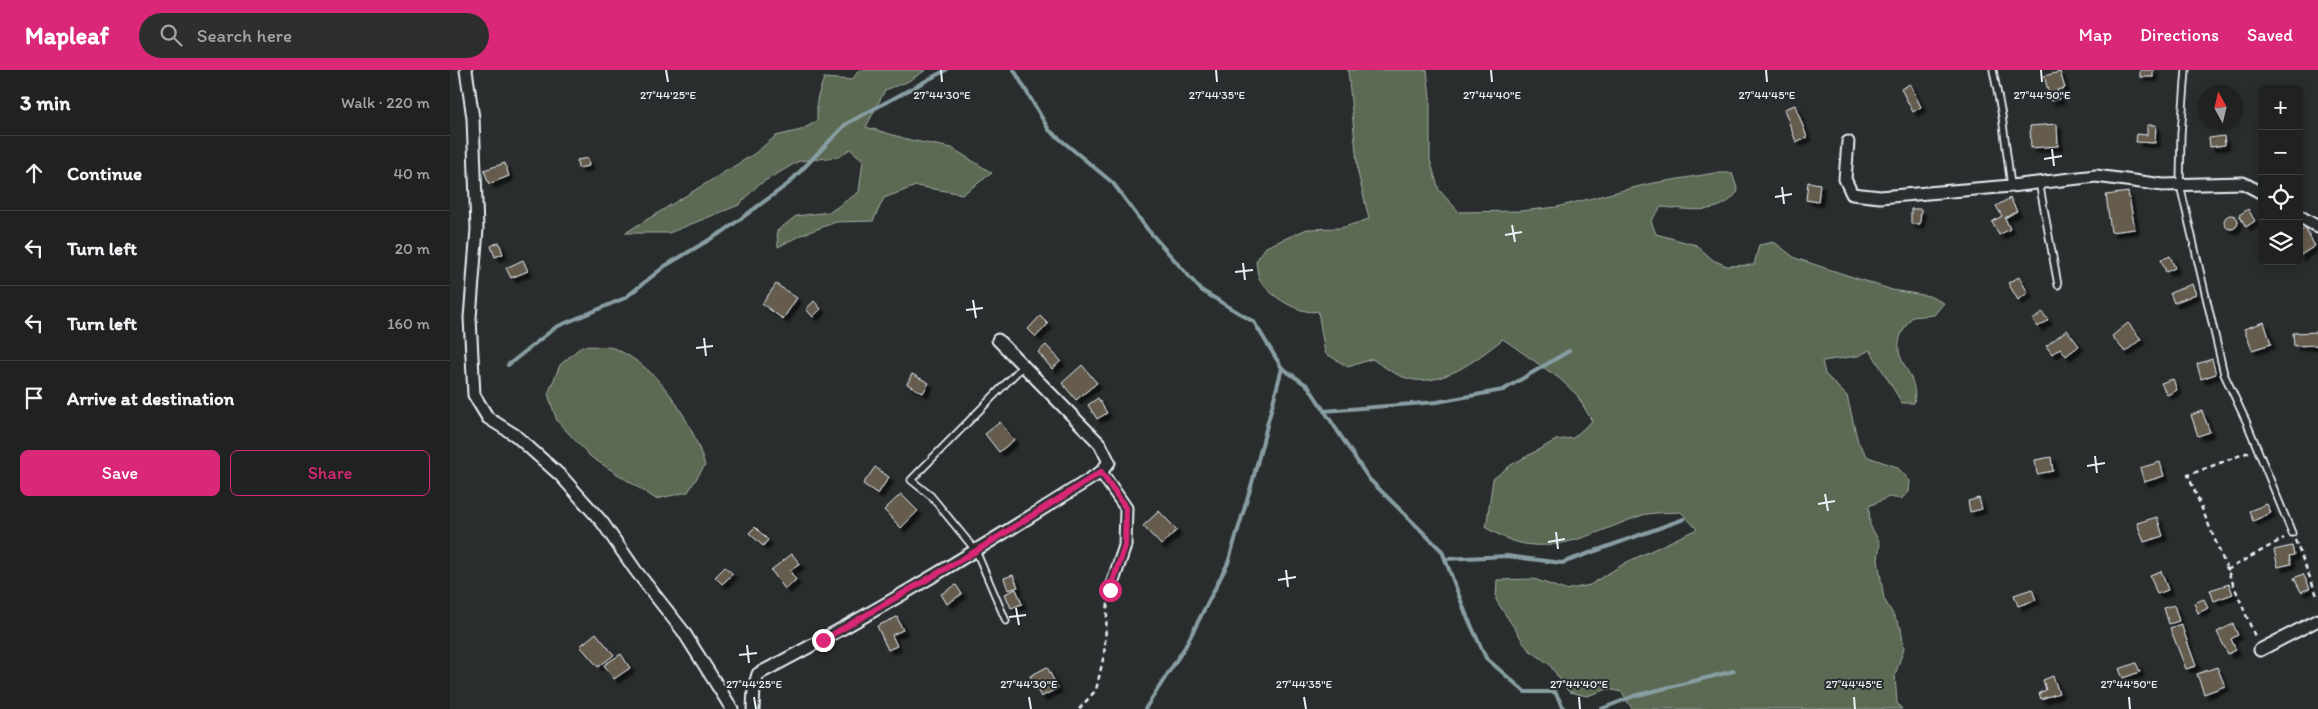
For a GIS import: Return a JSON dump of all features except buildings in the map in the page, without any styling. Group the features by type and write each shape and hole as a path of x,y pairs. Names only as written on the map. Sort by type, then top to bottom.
{"street":[{"path":"466,70 473,118 476,229 470,318 474,395 488,418 515,435 561,476 602,522 636,571 684,631 732,709"},
{"path":"1848,142 1845,179 1852,194 1880,197 2011,186 2096,176 2164,186 2243,183 2258,191"},
{"path":"2303,219 2318,228"},
{"path":"753,709 754,688 758,674 823,640 976,551 1101,472 1109,462 1100,444 998,340"},
{"path":"1101,472 1126,508 1125,546 1110,590"},
{"path":"2260,650 2318,620"}],"lane":[{"path":"1993,70 2002,116 2011,186"},
{"path":"2186,70 2181,134 2180,185 2224,374 2292,533"},
{"path":"2039,182 2058,285"},
{"path":"1006,621 976,551 931,496 911,480 1023,366"}],"path":[{"path":"2257,449 2188,475 2260,650"},
{"path":"2227,570 2292,533 2318,598"},
{"path":"1079,709 1096,690 1104,655 1110,590"}],"green space":[{"path":"859,70 926,70 907,82 885,90 866,127 910,140 952,148 992,173 963,194 916,186 884,198 873,221 836,222 801,235 778,247 777,231 796,216 830,212 859,192 863,160 850,149 838,157 799,161 758,185 739,205 669,233 625,233 754,154 776,136 801,130 817,121 817,99 824,78 852,80"},
{"path":"1348,70 1427,70 1430,97 1430,160 1439,190 1459,212 1520,211 1557,207 1648,184 1715,173 1732,173 1738,191 1731,199 1723,205 1703,210 1661,207 1651,221 1656,234 1696,245 1713,260 1727,266 1754,265 1759,245 1774,242 1795,258 1892,290 1929,296 1944,303 1934,315 1912,317 1903,331 1899,343 1903,362 1915,391 1914,403 1902,403 1870,350 1858,356 1822,361 1825,374 1847,396 1858,442 1868,457 1897,467 1910,481 1909,492 1901,499 1889,497 1869,506 1870,525 1880,543 1878,560 1884,599 1901,628 1904,648 1895,675 1897,703 1902,709 1632,709 1622,692 1608,689 1587,696 1569,692 1549,664 1528,649 1496,600 1497,580 1534,579 1565,590 1590,585 1625,563 1697,529 1681,512 1643,515 1595,534 1561,543 1544,545 1510,540 1486,528 1493,479 1511,465 1556,440 1573,438 1592,421 1577,395 1560,379 1503,339 1457,371 1430,380 1403,377 1372,359 1348,367 1325,353 1318,311 1311,312 1294,307 1277,298 1264,286 1259,278 1256,261 1266,247 1307,229 1341,228 1369,219 1358,173"},
{"path":"582,346 612,348 632,358 661,383 672,398 692,431 705,465 688,492 656,499 591,457 557,421 548,394 560,365"}],"waterway":[{"path":"508,365 556,327 625,298 665,266 724,231 788,184 846,124 946,70"},
{"path":"1014,70 1049,130 1113,183 1148,230 1201,290 1254,322 1282,368 1308,386 1369,479 1442,551 1466,614 1486,658 1525,692 1555,692 1564,709"},
{"path":"1324,411 1437,402 1503,390 1569,351"},
{"path":"1145,709 1185,647 1228,563 1252,483 1282,368"},
{"path":"1445,559 1507,556 1562,563 1684,519"},
{"path":"1601,709 1634,696 1734,671"}],"route":[{"path":"823,640 976,551 1101,472 1126,508 1125,546 1110,590"}]}
